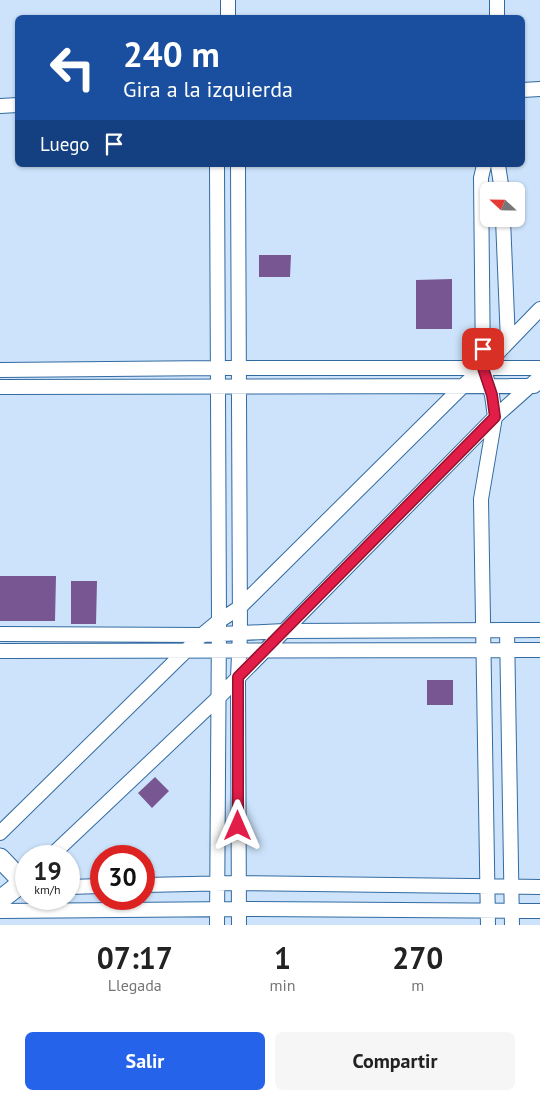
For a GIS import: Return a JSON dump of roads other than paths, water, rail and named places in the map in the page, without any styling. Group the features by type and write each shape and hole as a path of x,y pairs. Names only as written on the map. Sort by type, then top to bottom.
{"street":[{"path":"228,0 228,15"},
{"path":"497,0 497,15"},
{"path":"525,90 540,89"},
{"path":"0,106 15,105"},
{"path":"217,167 219,627 217,925"},
{"path":"238,167 239,925"},
{"path":"484,167 481,178 483,368 492,395 495,417 481,499 488,925"},
{"path":"498,167 501,182"},
{"path":"503,228 508,342"},
{"path":"0,833 202,635 219,627 239,608 483,368 540,309"},
{"path":"0,370 540,368"},
{"path":"0,387 489,386 537,383"},
{"path":"62,845 218,698 495,417 537,383"},
{"path":"219,627 240,632 540,630"},
{"path":"508,630 512,925"},
{"path":"0,634 202,635"},
{"path":"0,651 540,650"},
{"path":"0,858 15,872"},
{"path":"155,885 540,887"},
{"path":"0,900 15,889"},
{"path":"0,911 217,909 540,911"}]}
